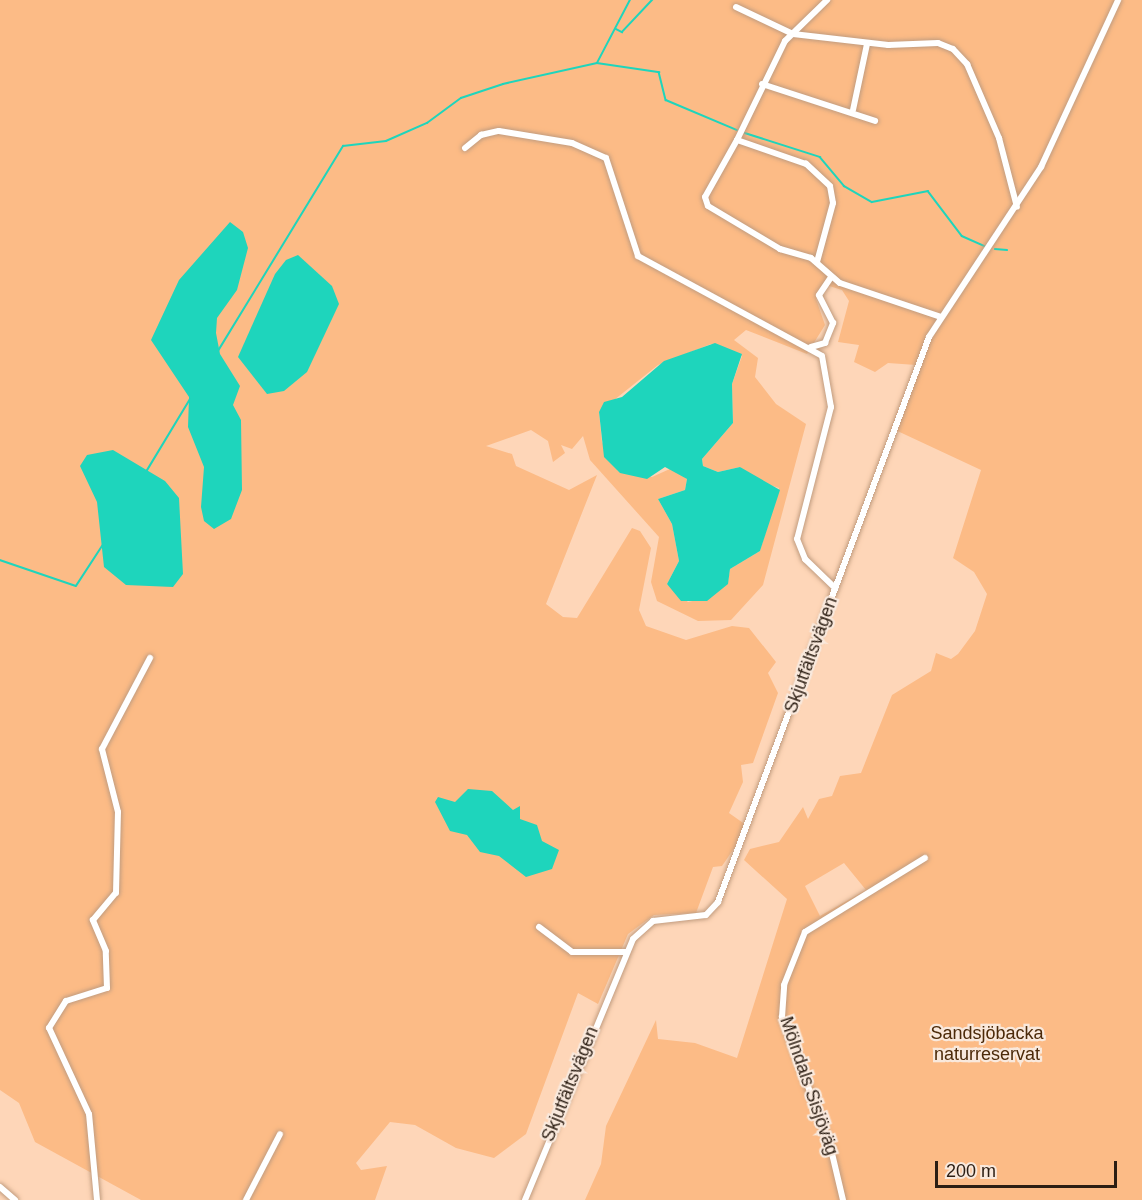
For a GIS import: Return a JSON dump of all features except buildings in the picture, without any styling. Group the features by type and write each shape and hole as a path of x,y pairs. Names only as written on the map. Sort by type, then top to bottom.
{"street":[{"path":"827,0 793,34 762,84 737,140 705,197 708,206 780,249 817,262 831,277 940,317"},
{"path":"836,588 940,317 1017,207 1070,114 1118,0"},
{"path":"736,7 793,34 867,44 938,43 960,55 1001,144 1017,207"},
{"path":"853,110 867,44"},
{"path":"762,84 853,110 875,121"},
{"name":"Skjutfältsvägen","path":"465,148 481,135 499,131 572,143 606,158 638,256 811,347 827,366 831,407 797,539 805,559 836,588 714,909 701,917 647,924 626,952 525,1200"},
{"path":"737,140 806,164 830,186 833,203 817,262"},
{"path":"811,347 825,343 833,323 819,295 831,277"},
{"path":"97,1200 89,1114 49,1028 66,1001 107,988 106,951 93,920 114,899 118,812 102,749 150,658"},
{"name":"Mölndals Sisjöväg","path":"843,1200 830,1144 782,1017 782,1002 797,942 925,858"},
{"path":"539,927 572,952 626,952"},
{"path":"246,1200 280,1134"},
{"path":"0,1187 15,1200"}],"green space":[{"name":"Sandsjöbacka naturreservat","path":"0,0 1142,0 1142,1200 585,1200 601,1164 606,1126 656,1020 658,1039 695,1043 737,1058 787,899 744,860 750,849 779,842 803,807 808,819 819,799 832,796 840,776 861,773 892,695 931,671 936,653 951,659 958,654 975,631 987,594 974,572 953,558 981,470 891,428 916,365 888,363 875,372 854,362 859,345 838,342 849,301 842,290 826,285 816,299 825,325 807,354 746,330 734,340 758,358 755,377 776,404 806,424 763,585 731,620 698,621 657,601 651,582 659,537 590,460 583,436 572,449 561,445 565,453 553,462 548,441 531,430 486,446 512,454 516,466 569,490 597,475 546,604 563,617 577,618 632,528 640,531 651,548 639,610 646,626 686,640 732,626 749,628 776,662 768,673 778,693 753,763 741,765 743,782 729,813 746,825 735,847 722,866 713,867 696,913 654,915 628,934 598,1004 578,993 526,1134 494,1158 456,1148 415,1125 390,1122 356,1163 361,1170 387,1166 375,1200 141,1200 35,1142 19,1103 0,1090","holes":["711,344 742,356 732,384 733,423 702,459 703,466 718,472 740,467 754,480 779,488 760,551 730,569 728,582 711,597 688,602 667,584 679,561 672,524 658,499 685,490 687,479 672,468 652,477 618,471 602,442 599,412 658,365","844,863 866,890 820,916 805,886"]}],"water":[{"path":"230,222 243,232 248,248 237,290 217,318 216,333 220,354 240,386 233,405 241,420 242,490 231,519 214,529 204,521 201,507 204,467 188,427 189,397 151,340 179,280"},
{"path":"298,255 332,286 339,304 307,372 284,391 267,394 238,357 275,274 286,260"},
{"path":"715,343 742,354 732,384 733,423 702,459 703,466 718,472 740,467 780,490 760,551 730,569 728,584 707,601 681,601 667,584 679,561 672,524 658,499 685,490 687,479 665,467 647,479 620,473 604,457 599,412 604,402 622,397 664,361"},
{"path":"113,450 165,481 179,498 183,574 173,587 126,585 104,567 97,502 80,466 87,455"},
{"path":"468,789 492,791 513,810 520,806 520,819 537,825 542,841 559,850 552,869 526,877 499,856 480,852 467,835 450,831 435,802 438,797 455,802"}],"waterway":[{"path":"218,351 343,146 386,141 427,123 461,98 503,84 597,63 630,0"},
{"path":"616,29 622,32 652,0"},
{"path":"597,63 659,72 666,100 737,130"},
{"path":"745,133 820,157 844,186 872,202 928,191 962,236 987,247"},
{"path":"995,249 1007,250"},
{"path":"146,472 190,399"},
{"path":"0,560 76,586 104,543"}]}
